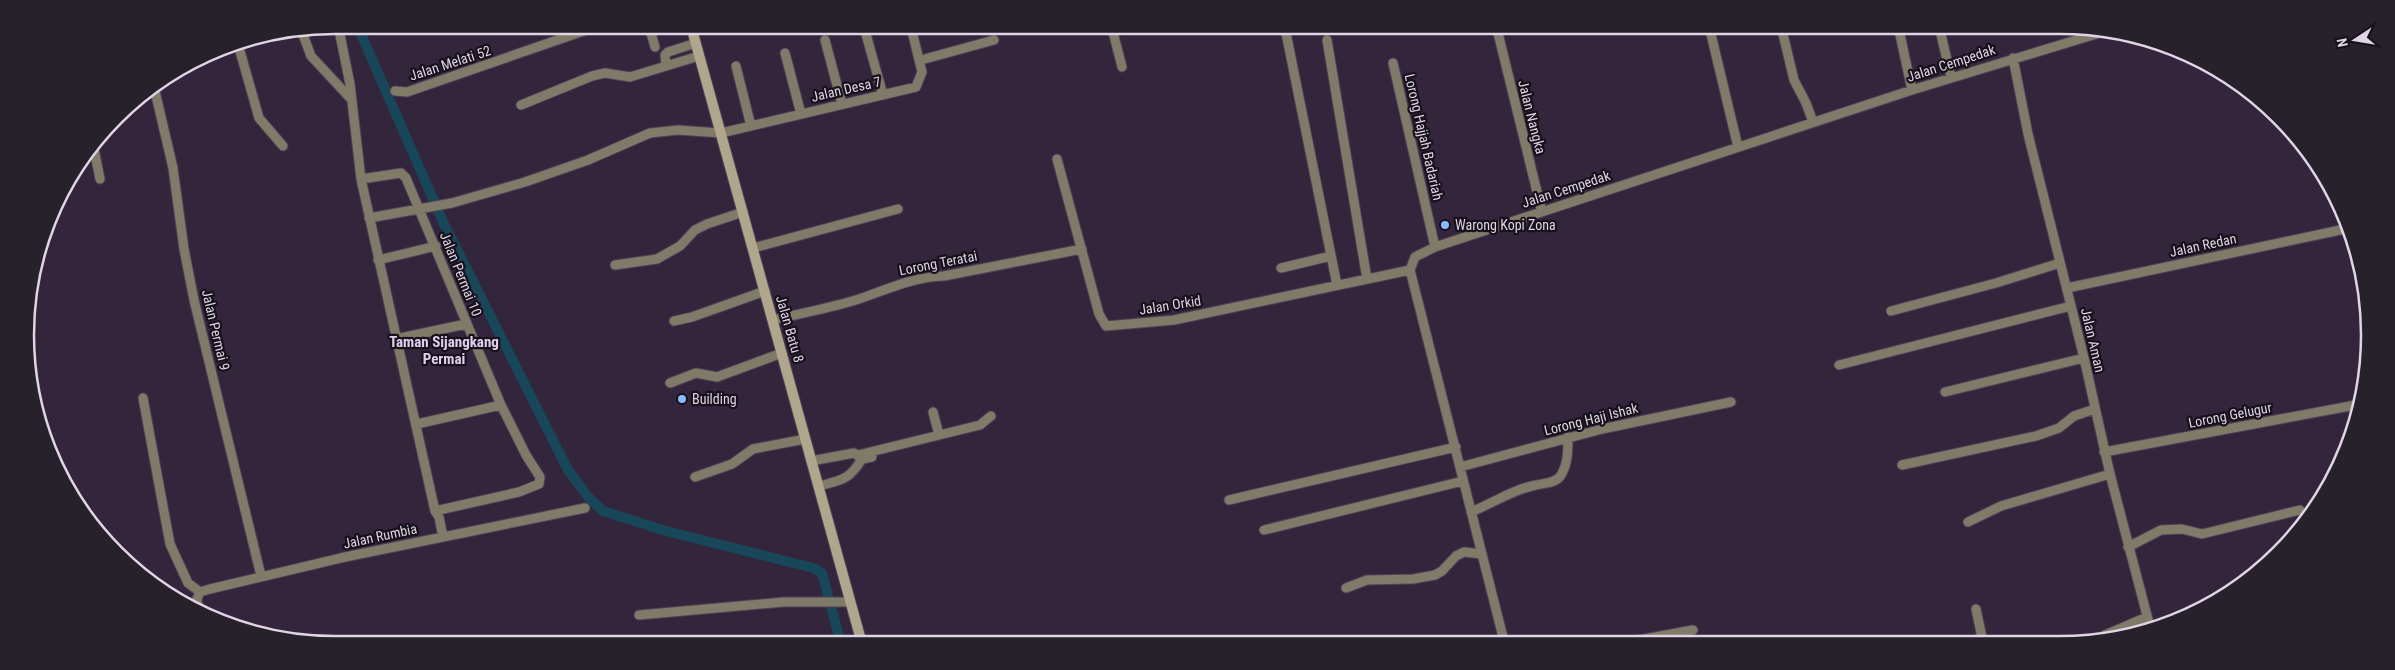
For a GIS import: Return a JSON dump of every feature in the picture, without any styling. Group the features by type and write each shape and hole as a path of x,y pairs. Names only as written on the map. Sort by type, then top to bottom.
{"street":[{"path":"340,34 350,84 361,179 435,511 439,517 443,537"},
{"name":"Jalan Melati 52","path":"395,91 407,92 575,34"},
{"path":"651,34 654,47"},
{"name":"Jalan Batu 8","path":"693,34 860,636"},
{"path":"866,34 883,95"},
{"name":"Jalan Desa 7","path":"369,218 452,203 525,182 588,160 650,133 678,130 721,133 916,87 922,72 921,60 913,34"},
{"path":"1114,34 1122,67"},
{"path":"1285,34 1337,285"},
{"name":"Jalan Nangka","path":"1498,34 1542,212"},
{"path":"1711,34 1738,147"},
{"path":"1783,34 1794,80 1813,122"},
{"path":"1900,34 1912,90"},
{"path":"1941,34 1951,78"},
{"path":"303,35 311,56 351,99"},
{"name":"Jalan Cempedak","path":"1410,270 1415,256 1435,247 1912,90 2091,35"},
{"path":"825,40 842,104"},
{"path":"921,60 994,40"},
{"path":"1327,40 1367,279"},
{"path":"666,65 665,55 668,52 696,43"},
{"path":"240,49 260,118 283,146"},
{"path":"785,53 801,114"},
{"path":"521,105 592,76 605,73 630,77 699,56"},
{"name":"Jalan Aman","path":"2013,58 2056,263 2067,288 2063,308 2095,409 2104,452 2149,623"},
{"name":"Lorong Hajjah Badariah","path":"1393,63 1435,247"},
{"path":"736,66 751,126"},
{"name":"Jalan Permai 9","path":"156,94 173,168 184,249 194,300 261,576"},
{"path":"95,154 100,178"},
{"name":"Jalan Orkid","path":"1057,159 1099,314 1104,324 1110,328 1174,320 1410,270"},
{"name":"Jalan Permai 10","path":"361,179 401,173 406,178 423,208 466,324 502,405 526,455 540,476 539,484 520,492 435,511"},
{"path":"753,248 898,209"},
{"path":"615,265 657,259 680,246 695,230 742,212"},
{"name":"Jalan Redan","path":"2067,288 2342,230"},
{"path":"378,260 436,246"},
{"name":"Lorong Teratai","path":"772,320 857,300 907,281 1082,249"},
{"path":"1281,268 1331,256"},
{"path":"1891,311 1996,283 2056,263"},
{"path":"1410,270 1503,636"},
{"path":"674,321 692,317 765,291"},
{"path":"1839,364 2063,308"},
{"path":"396,339 466,324"},
{"path":"670,383 696,373 717,377 782,353"},
{"path":"1945,392 2080,359"},
{"path":"143,398 170,544 188,583 200,592 197,603"},
{"name":"Lorong Haji Ishak","path":"1460,467 1568,437 1731,402"},
{"path":"416,424 502,405"},
{"name":"Lorong Gelugur","path":"2104,452 2353,406"},
{"path":"1902,465 2036,436 2058,428 2074,416 2095,409"},
{"path":"933,412 939,435"},
{"path":"860,457 980,425 991,416"},
{"path":"1472,512 1522,488 1560,477 1567,461 1568,437"},
{"path":"694,477 732,464 753,449 806,439"},
{"path":"1229,500 1456,448"},
{"path":"812,461 845,454 860,457 904,450"},
{"path":"819,486 846,480 854,472 860,457"},
{"path":"1968,522 2001,506 2110,474"},
{"path":"1264,530 1464,481"},
{"name":"Jalan Rumbia","path":"200,592 261,576 586,508"},
{"path":"2128,546 2166,529 2182,528 2202,534 2300,510"},
{"path":"1346,588 1367,580 1413,579 1435,575 1442,571 1456,556 1464,552 1482,554"},
{"path":"639,615 715,610 742,604 816,601 849,602"},
{"path":"1976,609 1982,636"},
{"path":"2115,631 2147,617"},
{"path":"1660,636 1693,630"}],"waterway":[{"path":"361,34 444,224 568,470 589,498 603,511 666,531 813,568 822,573 839,636"}],"place":[{"name":"Warong Kopi Zona","path":"1445,225"},
{"name":"Building","path":"682,399"}],"district":[{"name":"Taman Sijangkang Permai","path":"444,350"}]}
